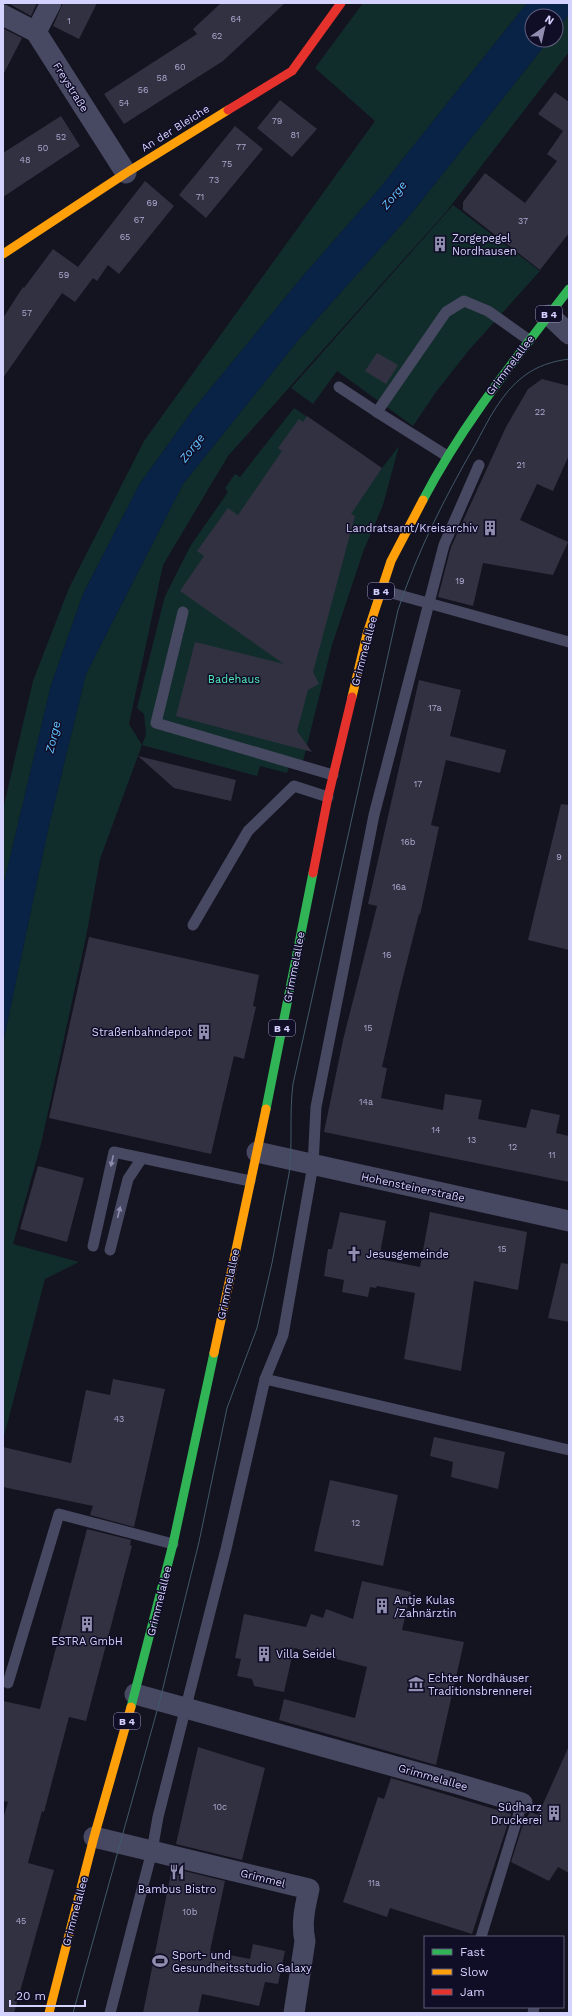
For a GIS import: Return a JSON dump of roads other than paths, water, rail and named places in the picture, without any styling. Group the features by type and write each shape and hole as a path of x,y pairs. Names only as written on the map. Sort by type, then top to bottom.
{"main road":[{"name":"An der Bleiche","path":"3,254 126,173 292,71 341,3"},
{"name":"Grimmelallee","path":"48,2013 94,1837 135,1694 173,1544 257,1152 328,797 367,634 391,561 447,456 486,397 569,289"}],"street":[{"path":"3,15 36,32 51,3"},
{"name":"Freystraße","path":"36,32 126,173"},
{"path":"549,315 569,334"},
{"name":"Hohensteinerstraße","path":"257,1152 569,1221"},
{"name":"Grimmelallee","path":"135,1694 522,1803"},
{"name":"Grimmel","path":"94,1837 309,1889 303,1917 304,1947 294,2013"}],"lane":[{"path":"377,412 446,312 464,301 488,311 529,340"},
{"path":"339,386 447,456"},
{"path":"110,2013 152,1851 158,1818 226,1549 265,1379 283,1335 313,1165 316,1107 374,815 427,604 444,545 479,465"},
{"path":"381,590 427,604 569,642"},
{"path":"183,612 156,723 333,775"},
{"path":"193,925 248,831 294,786 328,797"},
{"path":"93,1246 114,1152 250,1181"},
{"path":"110,1250 128,1179 142,1158"},
{"path":"265,1379 569,1450"},
{"path":"8,1682 58,1514 173,1544"},
{"path":"481,1936 522,1803"}],"water":[{"name":"Zorge","path":"527,3 569,3 569,14 564,21 564,8 524,8 524,48 543,48 411,214 300,338 183,484 86,674 48,830 3,1043 3,887 51,685 83,594 139,485 192,411 302,277 379,189"}],"tram line":[{"path":"73,2013 160,1700 199,1542 227,1408 257,1328 272,1263 289,1174 293,1084 398,610 414,566 432,525 485,426 502,399 516,383 534,369 545,364 569,359"}],"place":[{"name":"Zorgepegel Nordhausen","path":"440,244"},
{"name":"Landratsamt/Kreisarchiv","path":"490,528"},
{"name":"Straßenbahndepot","path":"204,1032"},
{"name":"Jesusgemeinde","path":"354,1254"},
{"name":"Antje Kulas /Zahnärztin","path":"382,1606"},
{"name":"ESTRA GmbH","path":"87,1624"},
{"name":"Villa Seidel","path":"264,1654"},
{"name":"Echter Nordhäuser Traditionsbrennerei","path":"416,1684"},
{"name":"Südharz Druckerei","path":"554,1813"},
{"name":"Bambus Bistro","path":"177,1872"},
{"name":"Sport- und Gesundheitsstudio Galaxy","path":"160,1961"}],"park label":[{"name":"Badehaus","path":"234,679"}]}
